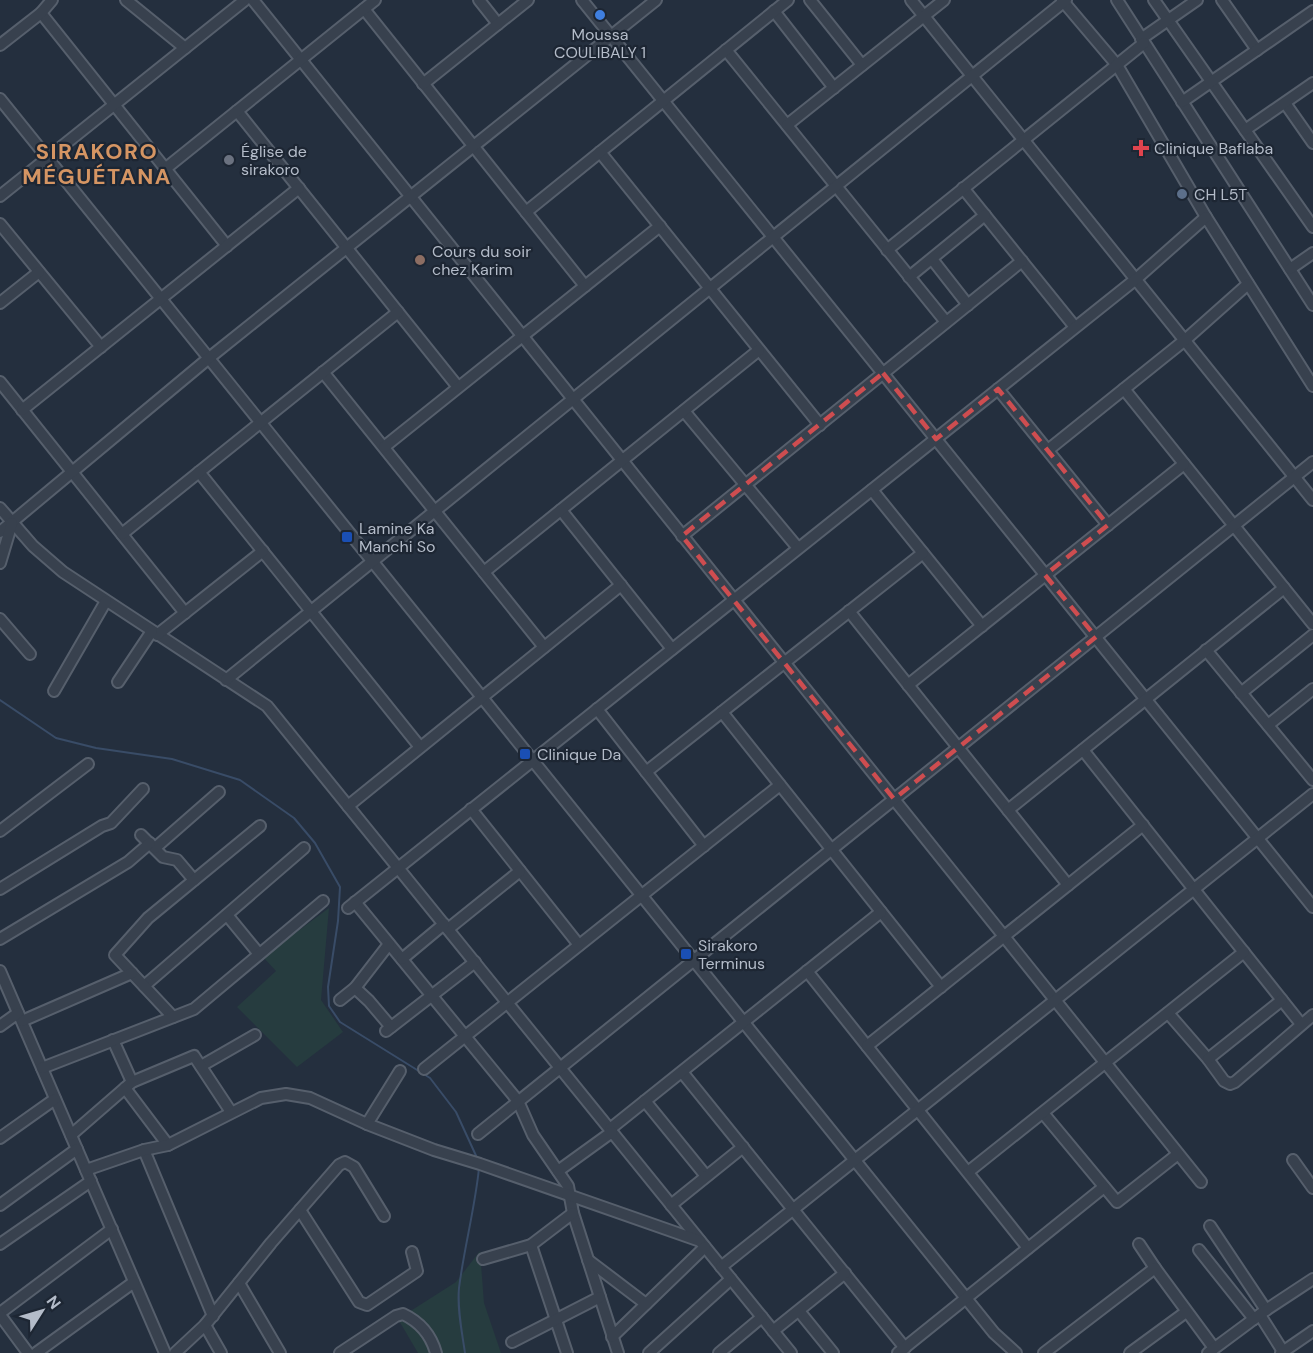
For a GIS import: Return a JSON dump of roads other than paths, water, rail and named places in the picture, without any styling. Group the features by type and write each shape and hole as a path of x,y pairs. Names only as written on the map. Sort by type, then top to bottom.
{"street":[{"path":"0,45 41,13 51,0"},
{"path":"126,0 185,48"},
{"path":"0,196 245,0"},
{"path":"253,0 1201,1182"},
{"path":"165,168 375,0"},
{"path":"479,0 498,24"},
{"path":"423,84 528,0"},
{"path":"582,0 1313,907"},
{"path":"0,532 209,358 656,0"},
{"path":"526,212 788,0"},
{"path":"810,0 862,65"},
{"path":"911,0 1313,500"},
{"path":"787,125 944,0"},
{"path":"1117,0 1313,305"},
{"path":"1154,0 1313,227"},
{"path":"887,250 1116,65 1168,20 1197,0"},
{"path":"1222,0 1257,50"},
{"path":"226,680 1064,1 1116,65 1206,217 1313,386"},
{"path":"364,9 585,286"},
{"path":"774,11 834,88"},
{"path":"1182,102 1313,11"},
{"path":"41,13 227,246"},
{"path":"726,50 946,322"},
{"path":"1245,130 1313,83"},
{"path":"0,99 994,1333 1016,1353"},
{"path":"1285,103 1313,143"},
{"path":"237,111 458,387"},
{"path":"600,152 819,425"},
{"path":"22,410 299,188"},
{"path":"963,189 1075,327"},
{"path":"909,277 985,215"},
{"path":"618,1353 573,1213 568,1186 533,1135 518,1101 402,959 351,905 1136,279 1206,217"},
{"path":"0,224 100,347"},
{"path":"384,447 660,226"},
{"path":"1290,269 1313,253"},
{"path":"932,259 968,304"},
{"path":"682,536 1022,261"},
{"path":"0,303 39,272"},
{"path":"1047,450 1185,340 1248,284"},
{"path":"122,534 398,312"},
{"path":"484,572 759,350"},
{"path":"323,372 544,647"},
{"path":"0,382 185,613"},
{"path":"998,389 1107,525"},
{"path":"1124,389 1313,624"},
{"path":"684,411 798,548"},
{"path":"478,1134 1313,462"},
{"path":"908,685 1184,464"},
{"path":"199,471 420,747"},
{"path":"872,490 982,626"},
{"path":"0,508 33,546 63,572 267,706 790,1353"},
{"path":"561,510 672,649"},
{"path":"0,563 12,523"},
{"path":"118,682 154,633 185,613 262,551"},
{"path":"646,772 923,553"},
{"path":"348,806 621,585"},
{"path":"1008,810 1284,588"},
{"path":"54,691 106,601"},
{"path":"849,611 1068,885"},
{"path":"0,619 30,654"},
{"path":"1241,693 1313,635"},
{"path":"1206,650 1313,780"},
{"path":"1268,725 1313,689"},
{"path":"597,709 704,846"},
{"path":"722,712 941,987"},
{"path":"1083,750 1301,1024"},
{"path":"0,831 88,764"},
{"path":"424,1070 780,785"},
{"path":"0,889 102,826 111,823 143,789"},
{"path":"0,939 152,846 219,792"},
{"path":"721,1267 1313,794"},
{"path":"471,809 579,945"},
{"path":"867,1046 1143,825"},
{"path":"173,1017 115,955 148,918 260,826"},
{"path":"141,835 163,856 177,860 194,880"},
{"path":"144,986 304,848"},
{"path":"402,959 520,871"},
{"path":"42,1068 194,1009 323,901"},
{"path":"558,1171 611,1131 645,1101 881,912"},
{"path":"227,915 260,954"},
{"path":"340,1000 355,988 389,944"},
{"path":"968,1172 1244,952"},
{"path":"355,988 369,1001 388,1029 474,962"},
{"path":"0,971 165,1353"},
{"path":"807,971 1028,1248"},
{"path":"0,1026 132,973"},
{"path":"0,993 12,998"},
{"path":"1208,1059 1282,1000"},
{"path":"1167,1013 1208,1059 1224,1081 1230,1084 1313,1015"},
{"path":"201,1066 255,1035"},
{"path":"113,1040 128,1085 168,1145"},
{"path":"71,1135 128,1085 194,1056 231,1112"},
{"path":"367,1124 400,1071"},
{"path":"682,1072 845,1273 902,1350 1104,1187"},
{"path":"86,1170 144,1150 168,1145 261,1098 286,1094 310,1098 367,1124 434,1150 570,1195 703,1244"},
{"path":"0,1138 56,1099"},
{"path":"645,1101 706,1176"},
{"path":"1043,1113 1117,1202 1178,1154"},
{"path":"671,1205 743,1147"},
{"path":"0,1204 77,1149"},
{"path":"144,1150 213,1316"},
{"path":"1293,1160 1313,1188"},
{"path":"175,1353 213,1316 339,1165 345,1162 354,1167 384,1216"},
{"path":"0,1244 91,1181"},
{"path":"300,1210 363,1305 367,1305 417,1271 412,1252"},
{"path":"483,1259 531,1245 573,1213"},
{"path":"1210,1226 1283,1352 1313,1331"},
{"path":"28,1353 0,1314 111,1229"},
{"path":"612,1337 703,1244"},
{"path":"1139,1244 1211,1351 1260,1314 1313,1279"},
{"path":"531,1245 567,1353"},
{"path":"1199,1250 1260,1314"},
{"path":"588,1260 646,1304"},
{"path":"1044,1353 1155,1268"},
{"path":"773,1332 845,1273"},
{"path":"650,1353 731,1279"},
{"path":"36,1353 134,1282"},
{"path":"239,1283 280,1353"},
{"path":"512,1342 600,1297"},
{"path":"799,1311 833,1353"},
{"path":"1130,1353 1186,1312"},
{"path":"340,1353 396,1316 403,1314 418,1322 434,1345 436,1353"},
{"path":"719,1353 762,1317"},
{"path":"205,1325 221,1353"}],"waterway":[{"path":"0,700 56,738 96,748 172,759 240,780 294,818 315,843 340,887 338,921 328,987 329,1006 340,1022 430,1078 456,1112 478,1160"},
{"path":"465,1353 459,1312 459,1288 479,1168"}],"place":[{"name":"Moussa COULIBALY 1","path":"600,15"},
{"name":"Clinique Baflaba","path":"1141,148"},
{"name":"Église de sirakoro","path":"229,160"},
{"name":"CH L5T","path":"1182,194"},
{"name":"Cours du soir chez Karim","path":"420,260"},
{"name":"Lamine Ka Manchi So","path":"347,537"},
{"name":"Clinique Da","path":"525,754"},
{"name":"Sirakoro Terminus","path":"686,954"}],"district":[{"name":"SIRAKORO MÉGUÉTANA","path":"97,164"}]}
